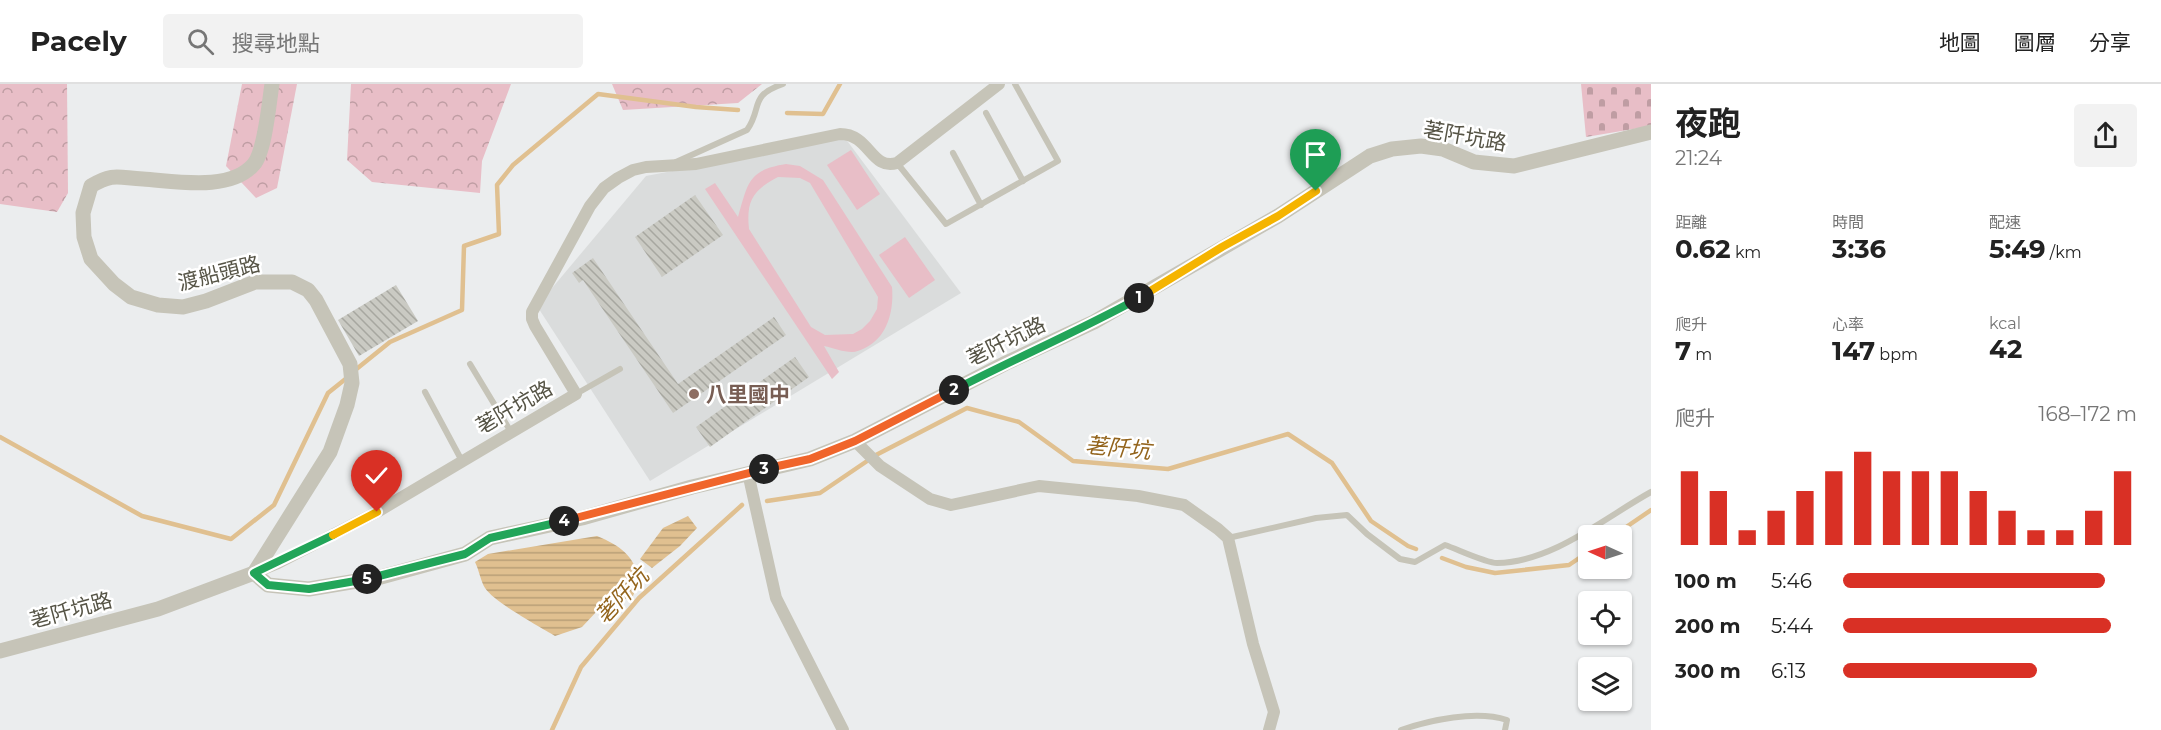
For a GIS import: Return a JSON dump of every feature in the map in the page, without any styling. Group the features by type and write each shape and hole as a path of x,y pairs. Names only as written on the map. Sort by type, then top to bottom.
{"street":[{"name":"渡船頭路","path":"254,573 330,452 347,405 352,382 350,364 316,300 308,290 292,282 255,282 206,301 183,307 141,301 131,297 114,284 91,259 84,237 83,213 91,186 118,175 136,179 214,182 229,180 254,164 263,141 272,84"},
{"path":"897,163 999,84"},
{"name":"荖阡坑路","path":"254,573 268,585 309,589 381,577 465,554 490,538 582,518 748,473 860,446 1006,363 1094,322 1278,216 1370,156 1392,149 1421,146 1443,149 1474,162 1514,166 1651,132"},
{"name":"荖阡坑路","path":"0,651 158,609 278,563 377,512 576,394 535,326 532,312 590,206 604,188 633,170 696,164 840,134 848,134 862,141 884,164 897,163"},
{"path":"860,446 879,465 930,500 951,505 1039,486 1138,496 1184,505 1228,538 1253,644 1274,711 1269,730"},
{"path":"748,473 776,598 843,730"}],"lane":[{"path":"664,167 741,134 751,125 759,98 768,90 783,84"},
{"path":"897,163 946,224 1058,161 1015,84"},
{"path":"986,113 1023,181"},
{"path":"952,153 981,205"},
{"path":"470,364 512,433"},
{"path":"576,394 620,369"},
{"path":"425,392 463,461"},
{"path":"1228,538 1316,518 1347,515 1367,534 1400,559 1415,562 1445,545 1495,564 1529,558 1581,536 1651,492"},
{"path":"1401,730 1457,717 1498,717 1507,720 1505,730"}],"shaded area":[{"name":"八里國中","path":"845,138 961,293 650,481 537,306 646,176"}],"green space":[{"path":"0,84 67,84 68,193 57,212 0,204"},
{"path":"242,84 297,84 277,188 256,198 226,166"},
{"path":"351,84 511,84 482,161 480,193 372,182 347,160"},
{"path":"612,84 762,84 738,103 623,110"},
{"path":"1581,84 1651,84 1651,126 1586,137"},
{"path":"851,150 880,194 857,210 827,165"},
{"path":"786,164 800,166 823,180 892,287 892,305 888,322 873,343 852,352 824,346 839,372 832,379 705,189 715,183 738,217 744,195 752,180 757,174","holes":["778,177 800,178 810,183 878,297 877,309 870,321 853,334 825,335 811,327 749,229 750,204 757,192"]},
{"path":"905,237 935,280 909,298 879,255"}],"water":[{"path":"688,516 697,528 680,546 652,568 640,559 663,528"},
{"path":"597,536 624,552 635,566 637,575 633,596 598,610 582,627 555,636 490,594 475,562 488,554"}],"building":[{"path":"695,195 723,235 662,277 635,237"},
{"path":"593,258 678,384 774,317 786,335 673,413 583,280 579,283 572,273"},
{"path":"396,285 418,321 359,356 338,320"},
{"path":"795,357 809,377 710,447 696,427"}],"waterway":[{"path":"787,113 823,114 840,84"},
{"path":"354,371 390,342 462,310 464,246 499,234 497,185 513,165 598,94 738,110"},
{"path":"0,437 142,516 231,539 274,505 328,393 348,377"},
{"name":"荖阡坑","path":"767,501 820,493 876,455 967,408 1019,422 1073,461 1168,469 1288,434 1332,463 1371,521 1416,549"},
{"name":"荖阡坑","path":"552,730 581,667 639,598 742,505"},
{"name":"荖阡坑","path":"1629,525 1651,510"},
{"name":"荖阡坑","path":"1442,558 1466,567 1495,573 1569,565 1578,559"}],"place":[{"name":"八里國中","path":"694,394"}],"route":[{"path":"377,512 254,573 268,585 309,589 381,577 465,554 490,538 582,518 692,487 810,459 855,441 1006,363 1094,322 1163,284 1316,191"}]}
